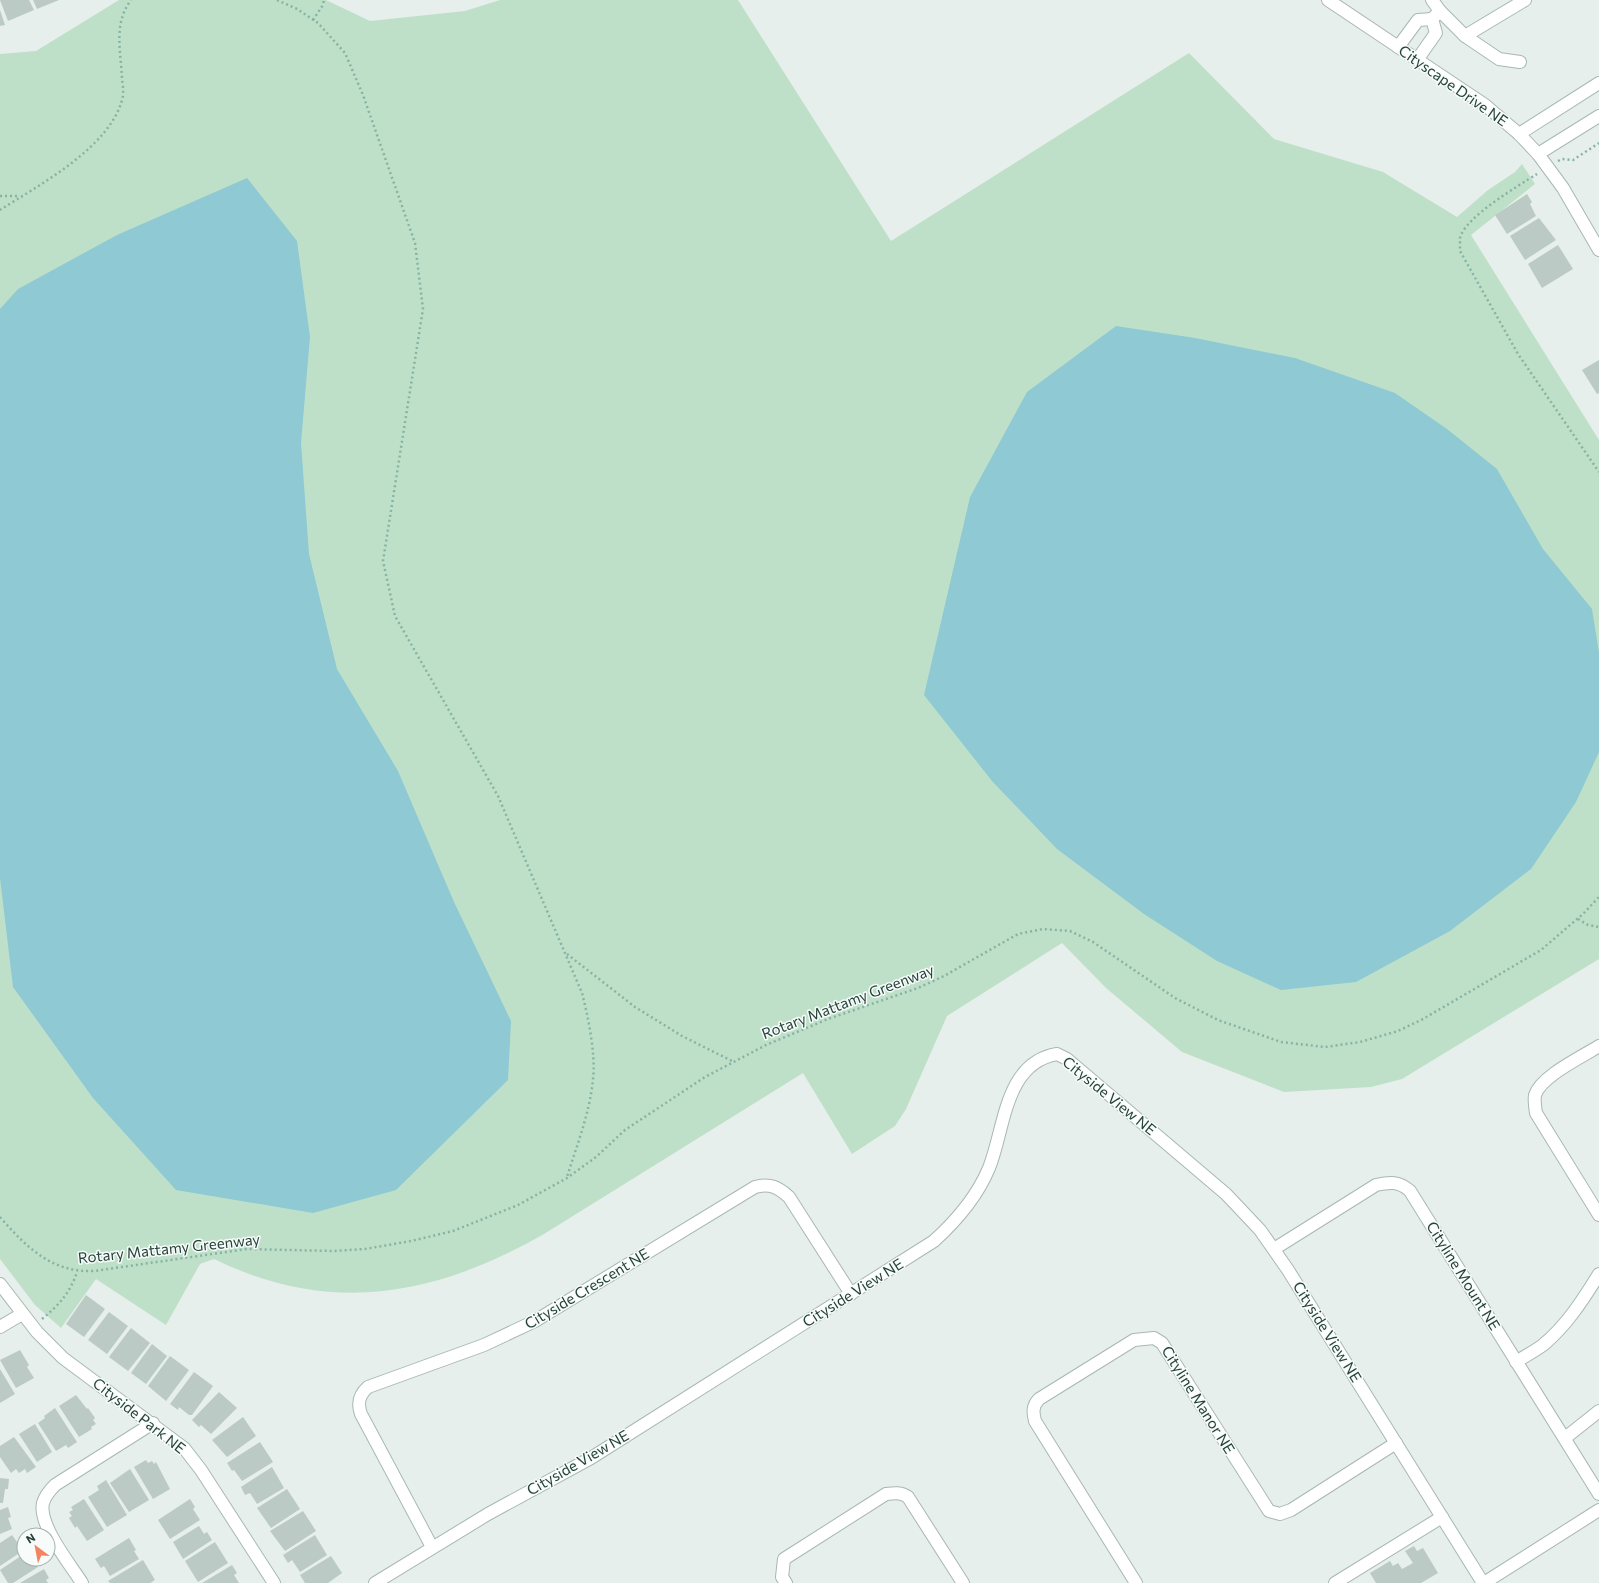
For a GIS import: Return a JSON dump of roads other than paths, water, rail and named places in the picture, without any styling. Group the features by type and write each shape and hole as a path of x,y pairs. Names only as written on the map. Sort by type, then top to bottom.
{"street":[{"name":"Cityscape Drive NE","path":"1328,0 1485,105 1519,134 1538,154 1563,188 1597,242"},
{"path":"1417,60 1436,33 1436,15 1432,0"},
{"path":"1466,36 1525,0"},
{"path":"1398,47 1418,20 1436,15"},
{"path":"1436,15 1499,59 1520,62"},
{"path":"1519,134 1599,83"},
{"path":"1538,154 1599,116"},
{"path":"1599,1046 1546,1079 1539,1088 1534,1102 1536,1113 1599,1215"},
{"name":"Cityside View NE","path":"375,1583 432,1547 506,1504 570,1470 914,1255 951,1226 964,1210 989,1168 1008,1101 1024,1073 1038,1060 1057,1054 1067,1059 1212,1181 1260,1230 1274,1249 1483,1583"},
{"name":"Cityline Mount NE","path":"1274,1249 1376,1185 1386,1183 1403,1185 1410,1191 1599,1494"},
{"name":"Cityside Crescent NE","path":"432,1547 361,1414 358,1406 359,1400 363,1391 368,1387 484,1345 536,1322 755,1187 763,1184 780,1189 790,1197 852,1294"},
{"path":"1516,1362 1542,1345 1564,1324 1584,1299 1599,1274"},
{"name":"Cityside Park NE","path":"0,1284 32,1327 63,1358 153,1423 184,1448 201,1470 274,1583"},
{"path":"0,1327 22,1314"},
{"name":"Cityline Manor NE","path":"1136,1583 1039,1428 1033,1413 1033,1408 1039,1399 1134,1340 1154,1338 1162,1343 1269,1511 1280,1514 1290,1510 1396,1443"},
{"path":"1565,1438 1599,1411"},
{"path":"82,1583 46,1525 43,1503 47,1494 54,1485 153,1423"},
{"path":"786,1583 782,1577 784,1559 886,1494 904,1493 908,1496 963,1583"},
{"path":"1483,1583 1599,1510"},
{"path":"1335,1583 1442,1517"}],"water":[{"path":"247,178 297,241 310,337 301,443 309,554 337,669 398,771 454,902 511,1021 508,1080 396,1190 313,1213 176,1190 93,1098 13,987 0,878 0,309 18,289 117,235"},
{"path":"1116,326 1195,338 1295,358 1395,393 1447,429 1497,469 1543,549 1592,609 1599,653 1599,752 1576,802 1531,869 1450,931 1356,982 1281,990 1217,961 1144,914 1057,849 992,781 924,695 970,497 1027,392"}]}
